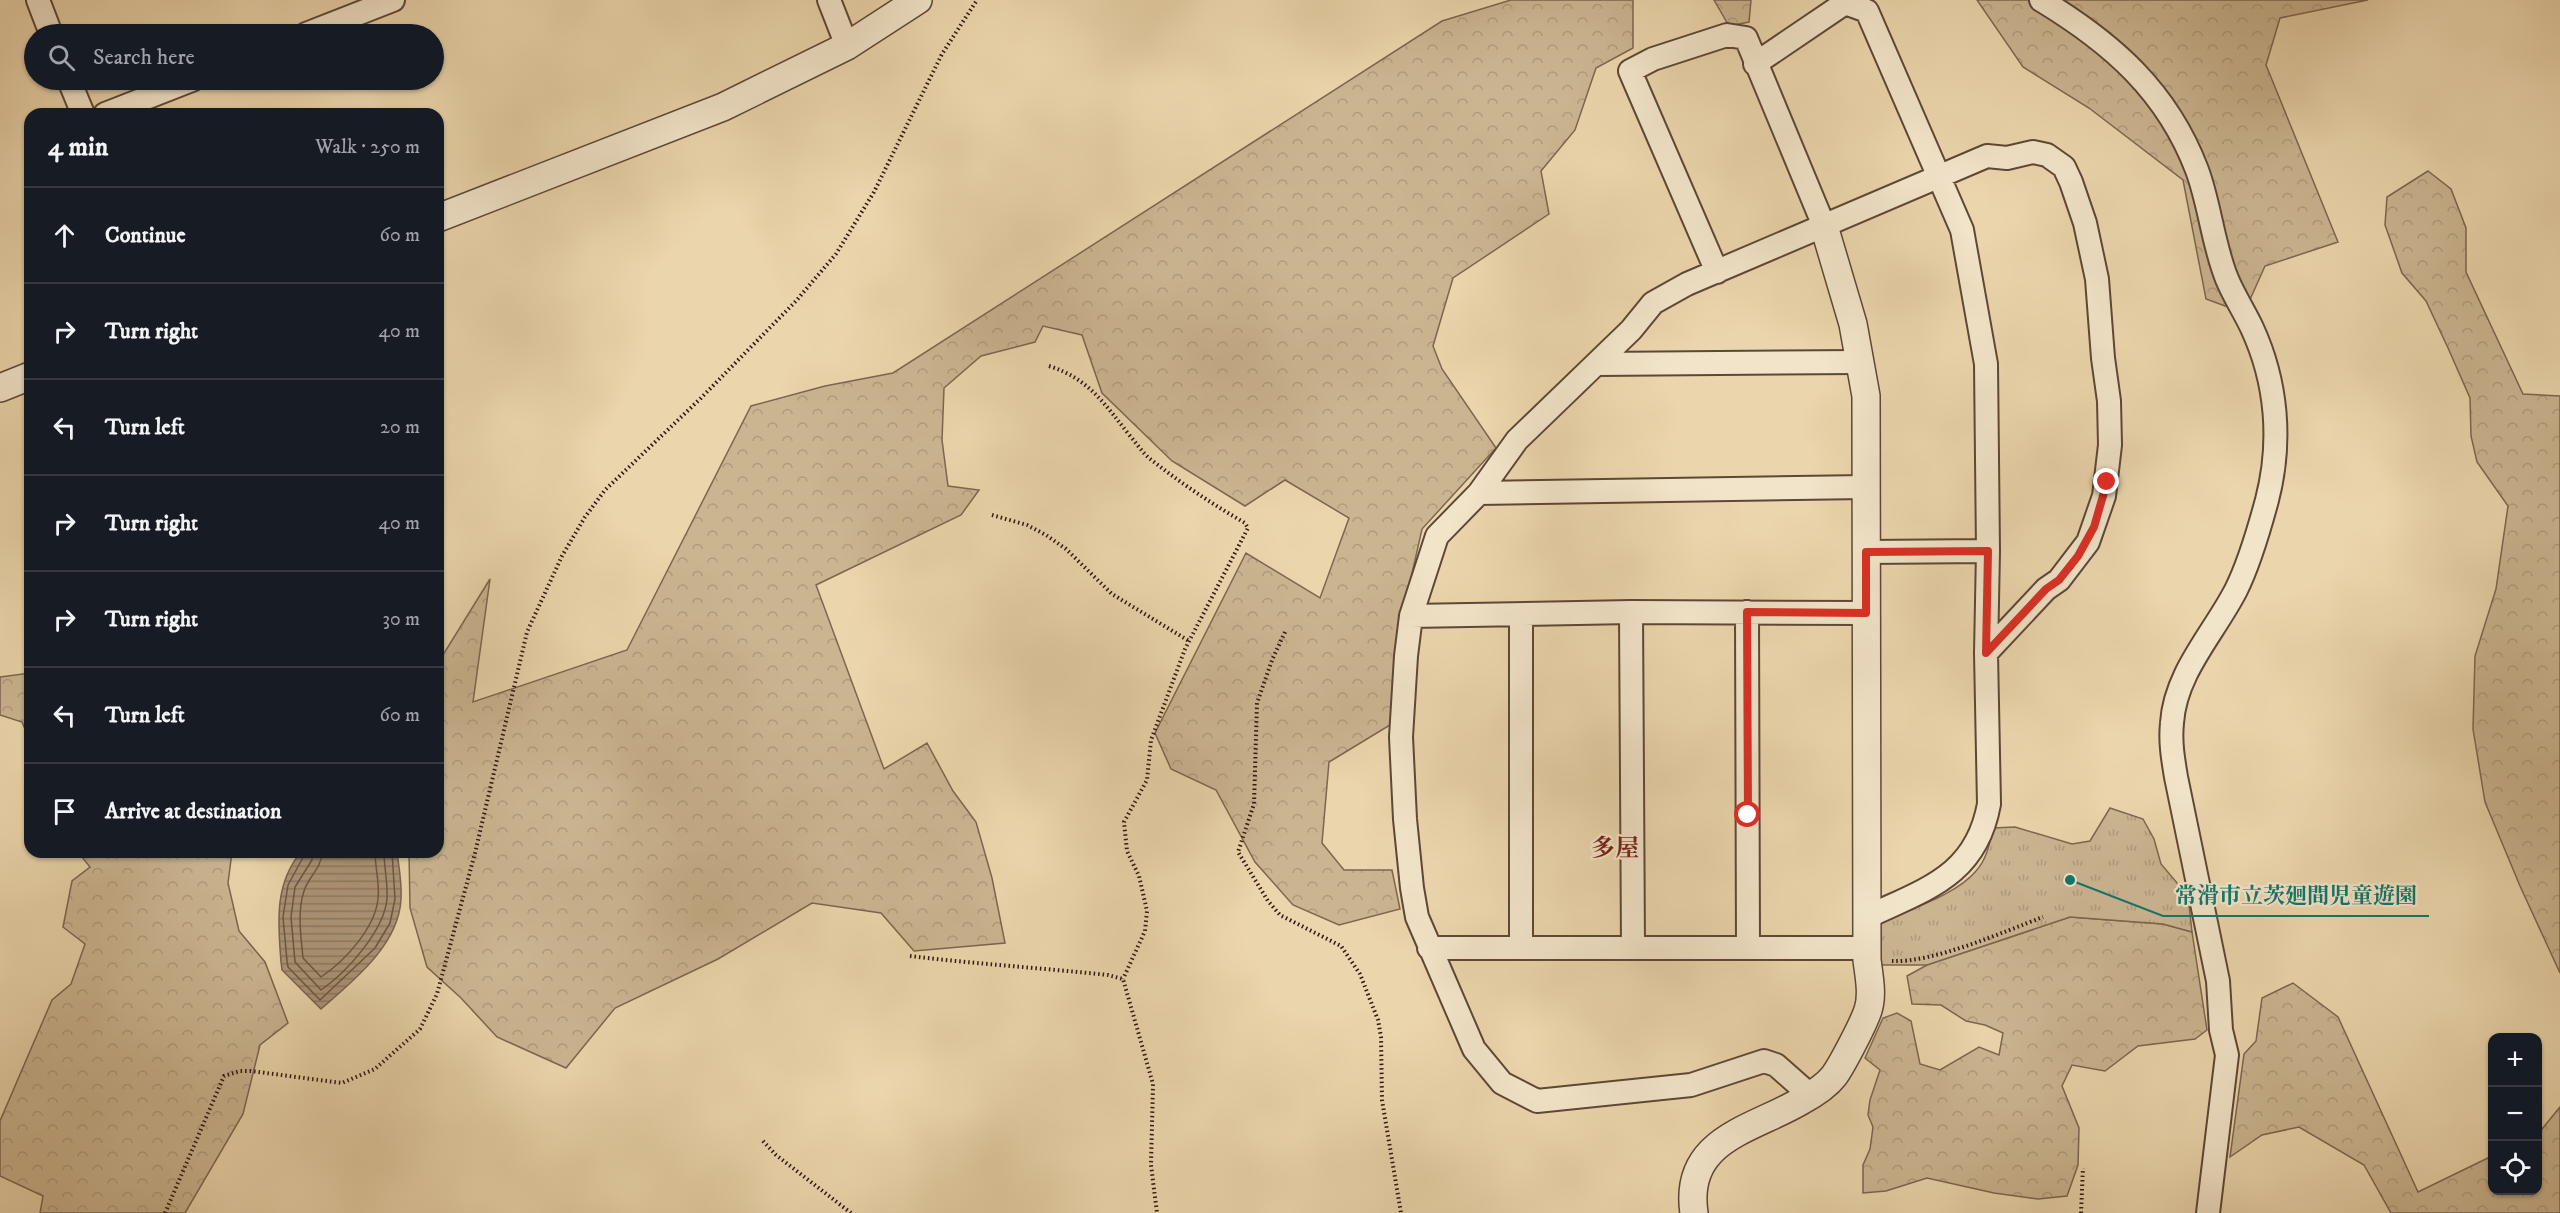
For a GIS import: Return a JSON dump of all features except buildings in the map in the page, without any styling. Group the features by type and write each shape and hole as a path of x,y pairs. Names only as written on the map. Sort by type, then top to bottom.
{"street":[{"path":"38,0 47,24"},
{"path":"331,24 390,0"},
{"path":"829,0 847,46"},
{"path":"444,216 723,107 847,46 918,0"},
{"path":"2041,0 2104,42 2127,63 2160,100 2182,137 2197,171 2226,277 2262,353 2275,414 2276,461 2262,517 2237,589 2189,667 2177,696 2172,721 2171,745 2176,777 2218,981 2221,1030 2227,1055 2208,1213"},
{"path":"1755,64 1845,3 1867,11 1941,177 1962,230 1986,364 1988,551 1986,653 1989,804 1981,835 1965,860 1940,883 1867,917"},
{"path":"1694,1213 1695,1180 1704,1158 1712,1149 1731,1136 1810,1095 1833,1076 1868,1010 1870,992 1867,954 1866,396 1853,324 1824,226 1746,38 1727,34 1653,59 1629,71 1717,272"},
{"path":"73,90 81,108"},
{"path":"120,108 166,90"},
{"path":"1810,1095 1776,1065 1764,1061 1691,1085 1537,1101 1502,1083 1474,1049 1417,917 1405,819 1401,737 1411,616 1437,536 1479,493 1518,441 1597,364 1653,303 1717,272 1987,156 2007,158 2030,152 2046,155 2064,167 2085,223 2097,279 2103,358 2109,400 2110,445 2107,482 2098,517 2088,542 2059,580 2046,589 1986,653"},
{"path":"1597,364 1860,362"},
{"path":"0,388 24,378"},
{"path":"1479,493 1866,487"},
{"path":"1866,552 1988,551"},
{"path":"1411,616 1631,612 1866,613"},
{"path":"1631,612 1633,946"},
{"path":"1747,612 1748,947"},
{"path":"1521,615 1521,947"},
{"path":"1429,948 1748,947 1867,954"}],"path":[{"path":"165,1213 224,1076 240,1071 250,1071 342,1083 375,1069 420,1029 437,994 476,853 527,632 567,546 605,490 717,382 796,301 836,254 874,192 942,54 977,0"},
{"path":"1049,366 1069,372 1085,383 1148,457 1212,504 1245,523 1248,528 1189,641 1150,740 1147,780 1124,822 1127,850 1138,876 1147,911 1144,931 1133,963 1123,980 1153,1084 1151,1165 1157,1213"},
{"path":"992,515 1027,525 1047,535 1066,549 1112,594 1189,641"},
{"path":"1284,632 1257,703 1254,804 1238,852 1268,901 1280,915 1341,946 1360,974 1378,1020 1382,1037 1382,1100 1401,1213"},
{"path":"1867,954 1918,960 2043,917"},
{"path":"910,956 981,965 1011,964 1108,975 1123,980"},
{"path":"763,1141 776,1155 851,1213"},
{"path":"2081,1213 2084,1168"}],"green space":[{"path":"1511,0 1633,0 1633,48 1596,68 1575,130 1541,171 1549,214 1453,278 1433,346 1442,369 1496,448 1422,529 1401,622 1390,725 1329,762 1322,843 1344,870 1392,870 1400,909 1339,925 1293,905 1255,862 1216,790 1171,769 1155,733 1246,553 1320,598 1349,518 1285,480 1245,506 1172,461 1102,393 1082,335 1043,326 1035,342 981,356 944,388 942,440 948,486 979,490 961,515 816,585 884,769 927,743 953,791 976,822 992,878 1005,943 914,951 881,913 812,903 718,959 615,1008 566,1068 497,1037 461,998 427,967 410,908 409,858 444,858 444,653 490,579 473,702 627,650 751,406 825,386 893,373 1442,21"},
{"path":"1714,0 1751,0 1749,22 1729,26"},
{"path":"1977,0 2368,0 2280,18 2266,65 2338,242 2265,266 2244,313 2206,299 2183,180 2089,108 2023,67"},
{"path":"2428,171 2451,189 2466,228 2466,272 2523,394 2560,396 2560,973 2485,802 2473,729 2475,656 2496,589 2508,506 2477,462 2471,436 2470,398 2426,301 2402,273 2385,225 2387,197"},
{"path":"24,674 24,727 22,722 0,715 0,677"},
{"path":"2110,808 2143,819 2154,839 2161,864 2188,896 2192,932 2163,924 2070,917 1927,965 1876,965 1876,930 1882,922 1945,894 1967,880 1983,861 1993,828 2015,827 2072,844 2090,841"},
{"path":"83,858 231,858 228,883 239,931 265,962 288,1023 260,1045 243,1114 185,1213 40,1213 43,1196 0,1176 0,1121 52,1000 71,984 85,944 63,927 72,881 90,867"},
{"path":"2070,917 2163,924 2192,932 2207,1030 2195,1039 2138,1046 2105,1071 2072,1065 2062,1086 2079,1128 2078,1165 2067,1196 2038,1199 1994,1193 1927,1178 1886,1191 1863,1193 1863,1165 1870,1149 1873,1127 1868,1115 1870,1100 1880,1070 1865,1058 1883,1018 1897,1013 1911,1021 1920,1064 1940,1070 1979,1047 1999,1055 2003,1033 1985,1025 1966,1021 1941,1005 1912,1004 1907,976 1927,965"},
{"path":"2293,983 2338,1017 2418,1192 2488,1158 2488,1195 2542,1195 2542,1129 2560,1107 2560,1213 2391,1213 2364,1165 2299,1127 2262,1135 2230,1157 2244,1054 2256,1041 2262,998"}],"water":[{"path":"296,858 398,858 401,899 392,932 372,961 321,1009 282,970 279,933 280,904 286,877"}],"place":[{"name":"常滑市立茨廻間児童遊園","path":"2070,880"}],"district":[{"name":"多屋","path":"1615,848"}],"route":[{"path":"1748,815 1747,612 1866,613 1866,552 1988,551 1986,653 2046,589 2067,572 2088,542 2098,517 2107,482"}]}
